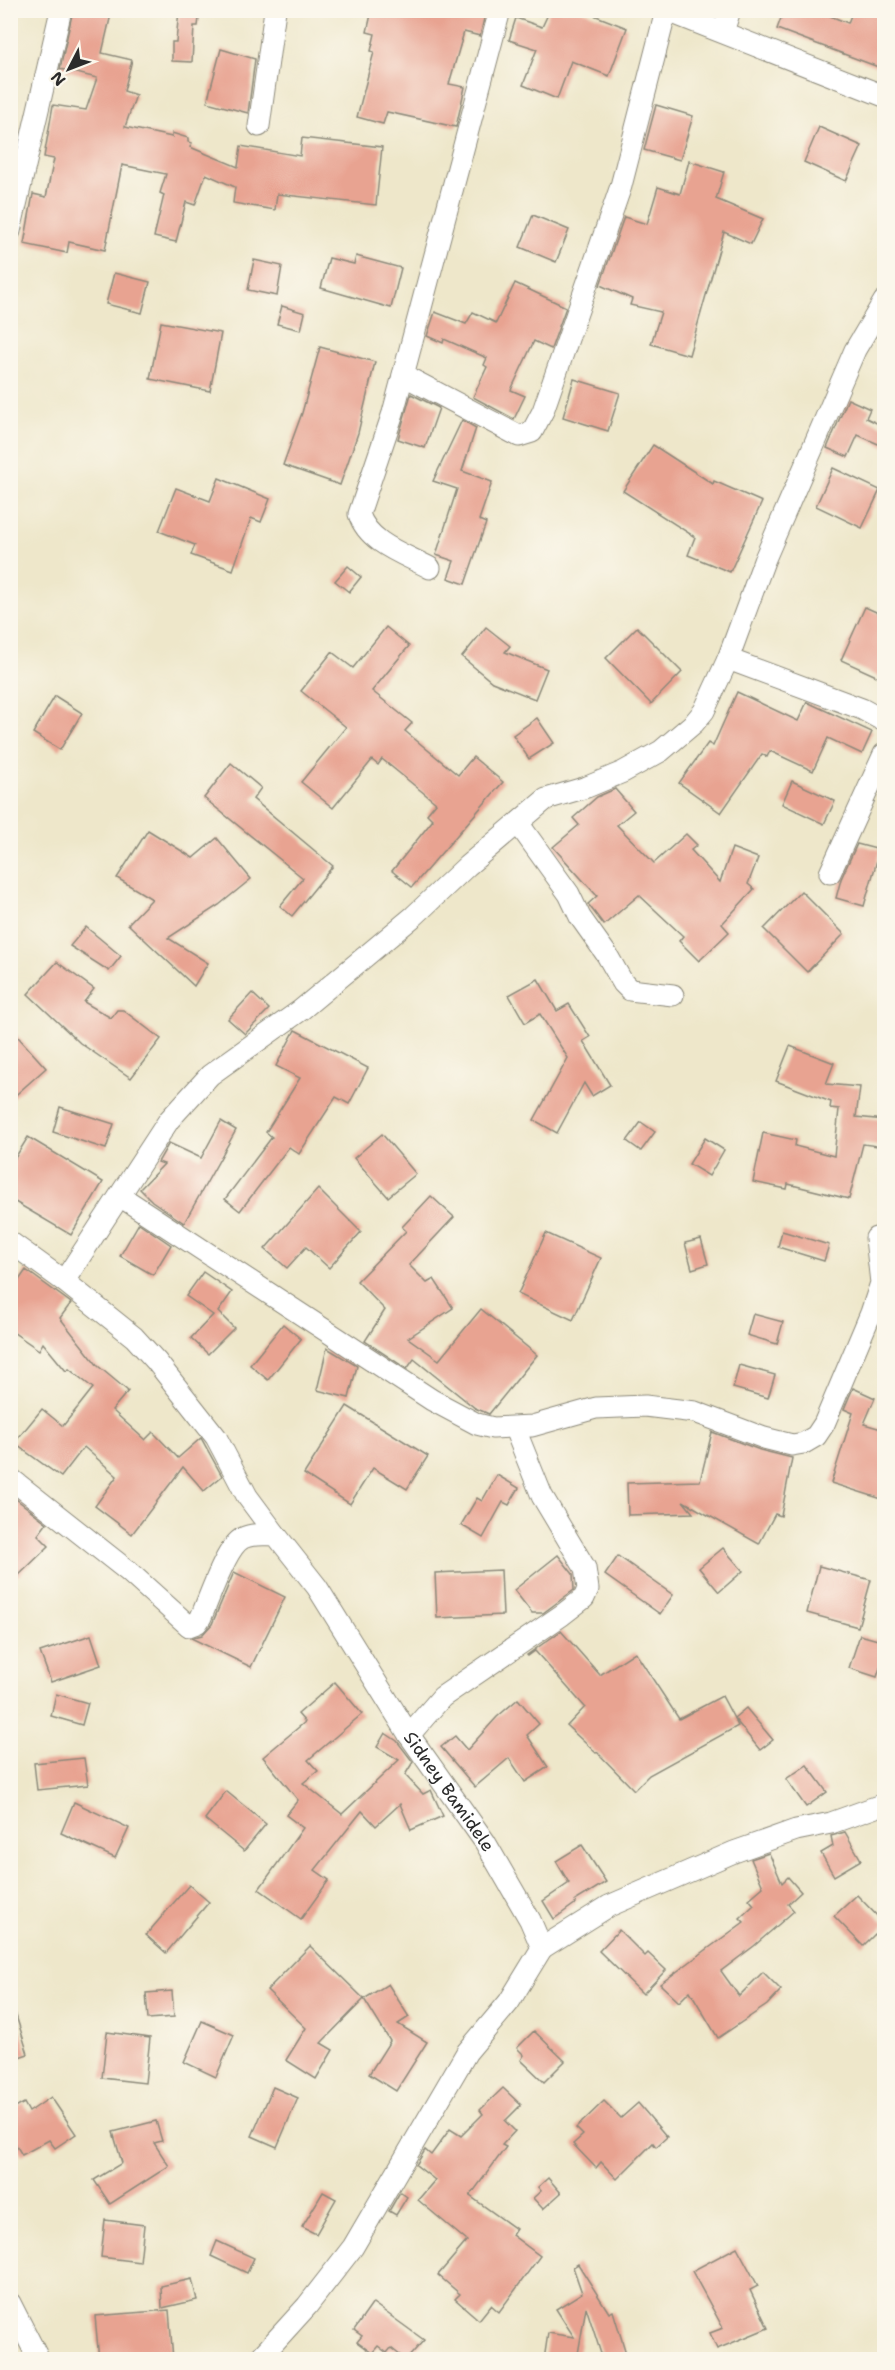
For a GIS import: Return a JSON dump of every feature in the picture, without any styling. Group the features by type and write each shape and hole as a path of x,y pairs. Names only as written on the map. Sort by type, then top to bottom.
{"street":[{"path":"10,231 61,10"},
{"path":"259,126 275,10"},
{"path":"430,568 371,536 359,514 403,375 500,10"},
{"path":"723,32 730,10"},
{"path":"403,375 519,436 532,432 543,411 621,186 666,11 885,96"},
{"path":"64,1281 169,1120 210,1075 301,1010 414,916 466,866 546,799 587,788 614,776 670,744 704,711 728,659 764,561 855,350 885,301"},
{"path":"728,659 862,709 885,721"},
{"path":"830,873 885,754"},
{"path":"518,824 569,894 580,917 607,955 622,983 630,990 673,995"},
{"path":"120,1196 432,1400 477,1424 493,1428 515,1429 596,1408 645,1406 694,1412 764,1438 792,1445 810,1441 824,1424 881,1283 876,1238"},
{"name":"Sidney Bamidele","path":"10,1242 64,1281 134,1337 164,1370 216,1437 247,1496 317,1587 408,1735 485,1842 530,1920 542,1948"},
{"path":"408,1735 442,1697 562,1615 584,1598 588,1589 585,1568 542,1496 515,1429"},
{"path":"10,1478 128,1571 179,1620 189,1626 201,1617 237,1543 253,1535 276,1535"},
{"path":"258,2360 307,2306 353,2247 467,2052 509,2002 542,1948 609,1906 734,1852 796,1830 831,1823 885,1804"},
{"path":"10,2303 39,2360"}],"building":[{"path":"73,10 112,10 102,53 132,60 124,91 136,95 125,127 172,137 172,133 188,138 188,142 192,143 190,147 238,167 241,146 300,156 302,138 382,147 376,205 277,194 275,210 233,203 235,187 206,174 195,205 186,202 176,242 154,237 164,195 160,193 166,174 122,165 105,250 69,242 67,253 24,244 33,194 46,197 54,159 44,157 53,105 86,110 97,78 60,69"},
{"path":"179,10 200,10 198,26 194,26 192,62 172,61 172,42 176,42"},
{"path":"372,10 486,10 480,36 464,32 449,84 465,87 456,127 387,112 383,124 357,117 374,52 371,51 375,34 367,32"},
{"path":"550,10 581,10 627,28 609,76 571,61 557,99 523,85 537,49 509,40 516,18 542,27"},
{"path":"784,10 815,10 848,23 853,10 865,10 885,18 885,60 881,68 777,29"},
{"path":"221,49 255,59 248,113 207,102"},
{"path":"656,105 693,116 680,160 644,150"},
{"path":"819,127 862,146 846,181 804,162"},
{"path":"689,161 724,172 716,199 763,219 751,244 724,232 689,355 651,344 661,312 630,305 632,299 600,285 624,217 647,224 658,187 680,194"},
{"path":"533,215 569,230 556,262 520,247"},
{"path":"356,256 401,268 391,308 321,288 329,258 354,264"},
{"path":"254,260 282,266 277,296 248,290"},
{"path":"114,273 150,282 142,313 106,304"},
{"path":"515,283 566,307 551,349 534,341 511,390 525,396 514,419 473,397 487,367 484,365 487,358 444,339 443,343 427,336 435,312 466,324 473,312 496,323"},
{"path":"282,306 305,313 301,330 277,324"},
{"path":"161,322 221,333 210,391 150,379"},
{"path":"320,347 375,362 358,433 340,485 283,465 302,413"},
{"path":"574,379 620,393 608,431 563,417"},
{"path":"411,394 439,408 425,448 398,439"},
{"path":"848,399 870,409 866,418 885,427 885,447 858,435 848,457 827,448"},
{"path":"462,420 476,428 462,471 492,482 479,520 486,523 465,584 448,578 454,561 436,555 457,489 433,481"},
{"path":"653,445 713,484 714,481 762,502 730,572 688,555 695,537 623,491"},
{"path":"833,468 880,490 862,528 816,506"},
{"path":"219,478 270,499 261,522 251,518 233,570 191,555 195,545 159,531 176,488 210,501"},
{"path":"348,566 361,577 349,592 335,581"},
{"path":"865,607 885,616 885,680 841,660"},
{"path":"386,627 409,646 372,691 412,723 405,731 458,775 473,757 503,782 412,887 392,871 433,820 427,814 436,803 382,759 378,765 372,760 333,808 301,782 346,727 301,691 332,652 353,668"},
{"path":"486,627 510,646 505,652 547,669 535,699 492,682 462,657"},
{"path":"637,627 682,672 651,704 606,658"},
{"path":"737,692 798,721 807,702 872,732 862,754 828,738 813,771 770,751 767,757 762,754 721,813 679,783 708,743 713,746"},
{"path":"55,696 82,713 60,750 33,733"},
{"path":"537,718 554,743 529,759 513,735"},
{"path":"231,763 261,788 253,799 333,866 292,916 280,906 303,878 204,798"},
{"path":"792,781 835,801 824,824 782,804"},
{"path":"615,789 634,811 617,825 654,863 686,834 697,845 691,850 720,882 732,848 758,858 748,884 754,889 722,924 729,932 699,961 679,941 683,936 639,895 604,925 588,904 597,896 553,847 579,825 573,818 597,797"},
{"path":"148,830 193,858 217,838 251,879 219,905 168,938 208,963 194,986 128,924 152,899 117,878"},
{"path":"857,844 880,850 864,906 836,898 841,879"},
{"path":"801,891 844,934 807,972 764,929"},
{"path":"86,927 121,956 109,971 70,946"},
{"path":"57,962 94,989 84,1002 111,1018 117,1010 123,1010 161,1039 131,1078 80,1043 28,994"},
{"path":"538,979 557,1011 569,1004 590,1037 583,1041 610,1085 592,1096 584,1083 557,1133 534,1120 568,1058 540,1014 525,1023 509,995"},
{"path":"252,993 269,1009 245,1034 228,1019"},
{"path":"10,1028 46,1068 10,1100"},
{"path":"295,1030 368,1068 349,1104 336,1097 299,1154 289,1147 240,1211 225,1199 272,1137 266,1132 300,1078 276,1066"},
{"path":"790,1046 834,1063 826,1084 860,1087 856,1117 885,1120 885,1147 863,1144 849,1199 788,1184 787,1189 753,1182 763,1133 796,1140 795,1146 834,1156 839,1109 830,1108 831,1102 776,1081"},
{"path":"60,1107 114,1124 106,1149 53,1132"},
{"path":"221,1121 236,1130 184,1223 152,1201 140,1189 164,1164 158,1162 169,1143 201,1158"},
{"path":"641,1122 655,1132 641,1151 627,1141"},
{"path":"382,1134 416,1174 388,1197 354,1158"},
{"path":"28,1137 103,1182 71,1235 10,1199 10,1166"},
{"path":"705,1138 724,1150 709,1176 689,1164"},
{"path":"318,1189 361,1232 329,1268 306,1247 287,1268 265,1249"},
{"path":"431,1196 454,1217 409,1265 427,1283 434,1279 453,1308 408,1338 439,1360 481,1309 537,1355 489,1414 475,1408 414,1359 407,1369 365,1341 385,1310 357,1281 406,1231 402,1227"},
{"path":"139,1223 171,1245 153,1275 120,1256"},
{"path":"782,1231 829,1245 824,1261 778,1247"},
{"path":"546,1233 601,1258 573,1320 518,1294"},
{"path":"701,1239 708,1264 692,1269 685,1243"},
{"path":"26,1270 71,1303 60,1318 98,1366 128,1391 112,1410 145,1440 153,1432 178,1458 201,1438 222,1476 204,1491 183,1467 132,1534 95,1506 117,1476 84,1447 61,1477 14,1443 42,1409 63,1426 93,1388 69,1369 66,1371 43,1343 39,1350 10,1330 10,1293"},
{"path":"203,1272 232,1292 218,1312 234,1328 208,1354 191,1338 213,1315 186,1296"},
{"path":"753,1314 783,1322 777,1344 747,1335"},
{"path":"283,1324 301,1339 268,1380 250,1365"},
{"path":"327,1348 357,1366 349,1398 317,1390"},
{"path":"739,1365 775,1375 768,1398 733,1388"},
{"path":"853,1388 875,1398 864,1424 885,1430 885,1500 831,1483 853,1413 844,1409"},
{"path":"347,1406 428,1456 407,1489 373,1468 350,1504 304,1474"},
{"path":"712,1432 760,1450 792,1458 781,1516 775,1514 759,1544 683,1501 693,1513 628,1515 627,1483 700,1481"},
{"path":"497,1475 519,1488 509,1505 503,1502 483,1538 461,1525 477,1498 482,1501"},
{"path":"12,1496 47,1523 38,1535 49,1546 18,1576 10,1568"},
{"path":"723,1548 743,1571 719,1592 699,1568"},
{"path":"558,1555 573,1574 574,1590 543,1613 532,1613 514,1590"},
{"path":"618,1556 673,1595 660,1614 605,1575"},
{"path":"819,1566 871,1580 858,1627 807,1613"},
{"path":"501,1570 503,1615 437,1618 435,1573"},
{"path":"234,1572 285,1597 251,1667 191,1638 202,1635 212,1624"},
{"path":"561,1631 600,1675 635,1652 679,1719 722,1696 738,1726 649,1775 634,1790 597,1752 567,1726 585,1707 535,1651 527,1655"},
{"path":"91,1635 101,1665 51,1682 40,1652"},
{"path":"860,1635 885,1642 885,1666 881,1665 877,1677 849,1668"},
{"path":"335,1682 362,1714 308,1760 318,1771 303,1783 342,1814 399,1760 377,1747 385,1733 397,1741 413,1762 405,1775 423,1794 431,1790 443,1816 411,1830 400,1804 376,1826 362,1811 315,1870 329,1880 301,1919 259,1889 303,1828 286,1815 298,1800 263,1757 305,1722 298,1714"},
{"path":"56,1694 88,1703 82,1725 51,1716"},
{"path":"518,1699 539,1724 527,1735 548,1767 525,1782 509,1758 475,1787 441,1747 455,1736 467,1750 497,1717"},
{"path":"746,1708 773,1740 760,1750 734,1718"},
{"path":"84,1758 88,1785 37,1790 34,1763"},
{"path":"807,1765 827,1792 806,1807 786,1779"},
{"path":"226,1791 266,1824 244,1851 205,1819"},
{"path":"74,1802 129,1828 115,1858 61,1833"},
{"path":"845,1832 861,1860 834,1876 821,1853 833,1846 831,1836"},
{"path":"582,1845 606,1882 575,1901 576,1903 554,1919 543,1901 569,1883 556,1861"},
{"path":"769,1853 782,1883 788,1877 801,1892 788,1904 794,1911 721,1971 739,1996 763,1972 781,1990 767,2005 718,2038 690,1991 679,2002 660,1984 744,1922 740,1918 754,1905 749,1899 763,1887 751,1859"},
{"path":"189,1885 209,1902 166,1953 146,1935"},
{"path":"857,1895 885,1924 863,1946 834,1916"},
{"path":"619,1930 645,1956 648,1953 666,1970 643,1994 599,1951"},
{"path":"310,1946 364,1999 321,2043 333,2050 316,2079 286,2060 306,2028 267,1990"},
{"path":"388,1984 409,2017 398,2024 427,2042 396,2091 369,2074 390,2041 364,1999"},
{"path":"172,1991 174,2017 148,2019 146,1993"},
{"path":"14,2009 28,2054 10,2060 10,2010"},
{"path":"202,2021 234,2035 216,2077 184,2062"},
{"path":"534,2031 565,2061 544,2082 521,2060 524,2055 517,2048"},
{"path":"107,2032 150,2038 145,2083 102,2078"},
{"path":"273,2087 298,2098 277,2147 252,2136"},
{"path":"503,2088 521,2105 505,2121 515,2131 502,2145 506,2147 470,2196 516,2229 512,2235 540,2256 499,2312 491,2305 479,2320 455,2299 460,2294 438,2275 467,2241 418,2200 435,2180 416,2165 425,2150 431,2155 450,2129 461,2136 483,2114 480,2110"},
{"path":"51,2097 76,2134 55,2148 49,2140 22,2155 10,2135 10,2111 24,2103 29,2112"},
{"path":"604,2101 621,2118 638,2103 667,2137 656,2147 653,2143 617,2179 601,2162 596,2168 573,2144 583,2135 576,2128"},
{"path":"156,2121 162,2141 154,2143 169,2166 110,2204 94,2180 122,2163 113,2132"},
{"path":"548,2178 561,2193 543,2209 533,2198 541,2191 538,2187"},
{"path":"323,2192 336,2199 316,2234 302,2227"},
{"path":"400,2192 407,2197 396,2215 389,2211"},
{"path":"105,2220 144,2225 140,2262 101,2257"},
{"path":"217,2241 254,2258 247,2273 211,2256"},
{"path":"737,2247 758,2286 750,2290 768,2328 717,2349 710,2333 723,2328 692,2271"},
{"path":"578,2264 609,2313 613,2311 628,2360 603,2360 586,2307 577,2360 544,2360 548,2333 574,2337 556,2309 582,2293 573,2267"},
{"path":"192,2279 197,2300 162,2308 161,2286"},
{"path":"373,2303 424,2340 406,2360 391,2348 387,2353 378,2346 372,2353 357,2342 362,2336 354,2330"},
{"path":"169,2310 173,2360 99,2360 95,2316"}]}
